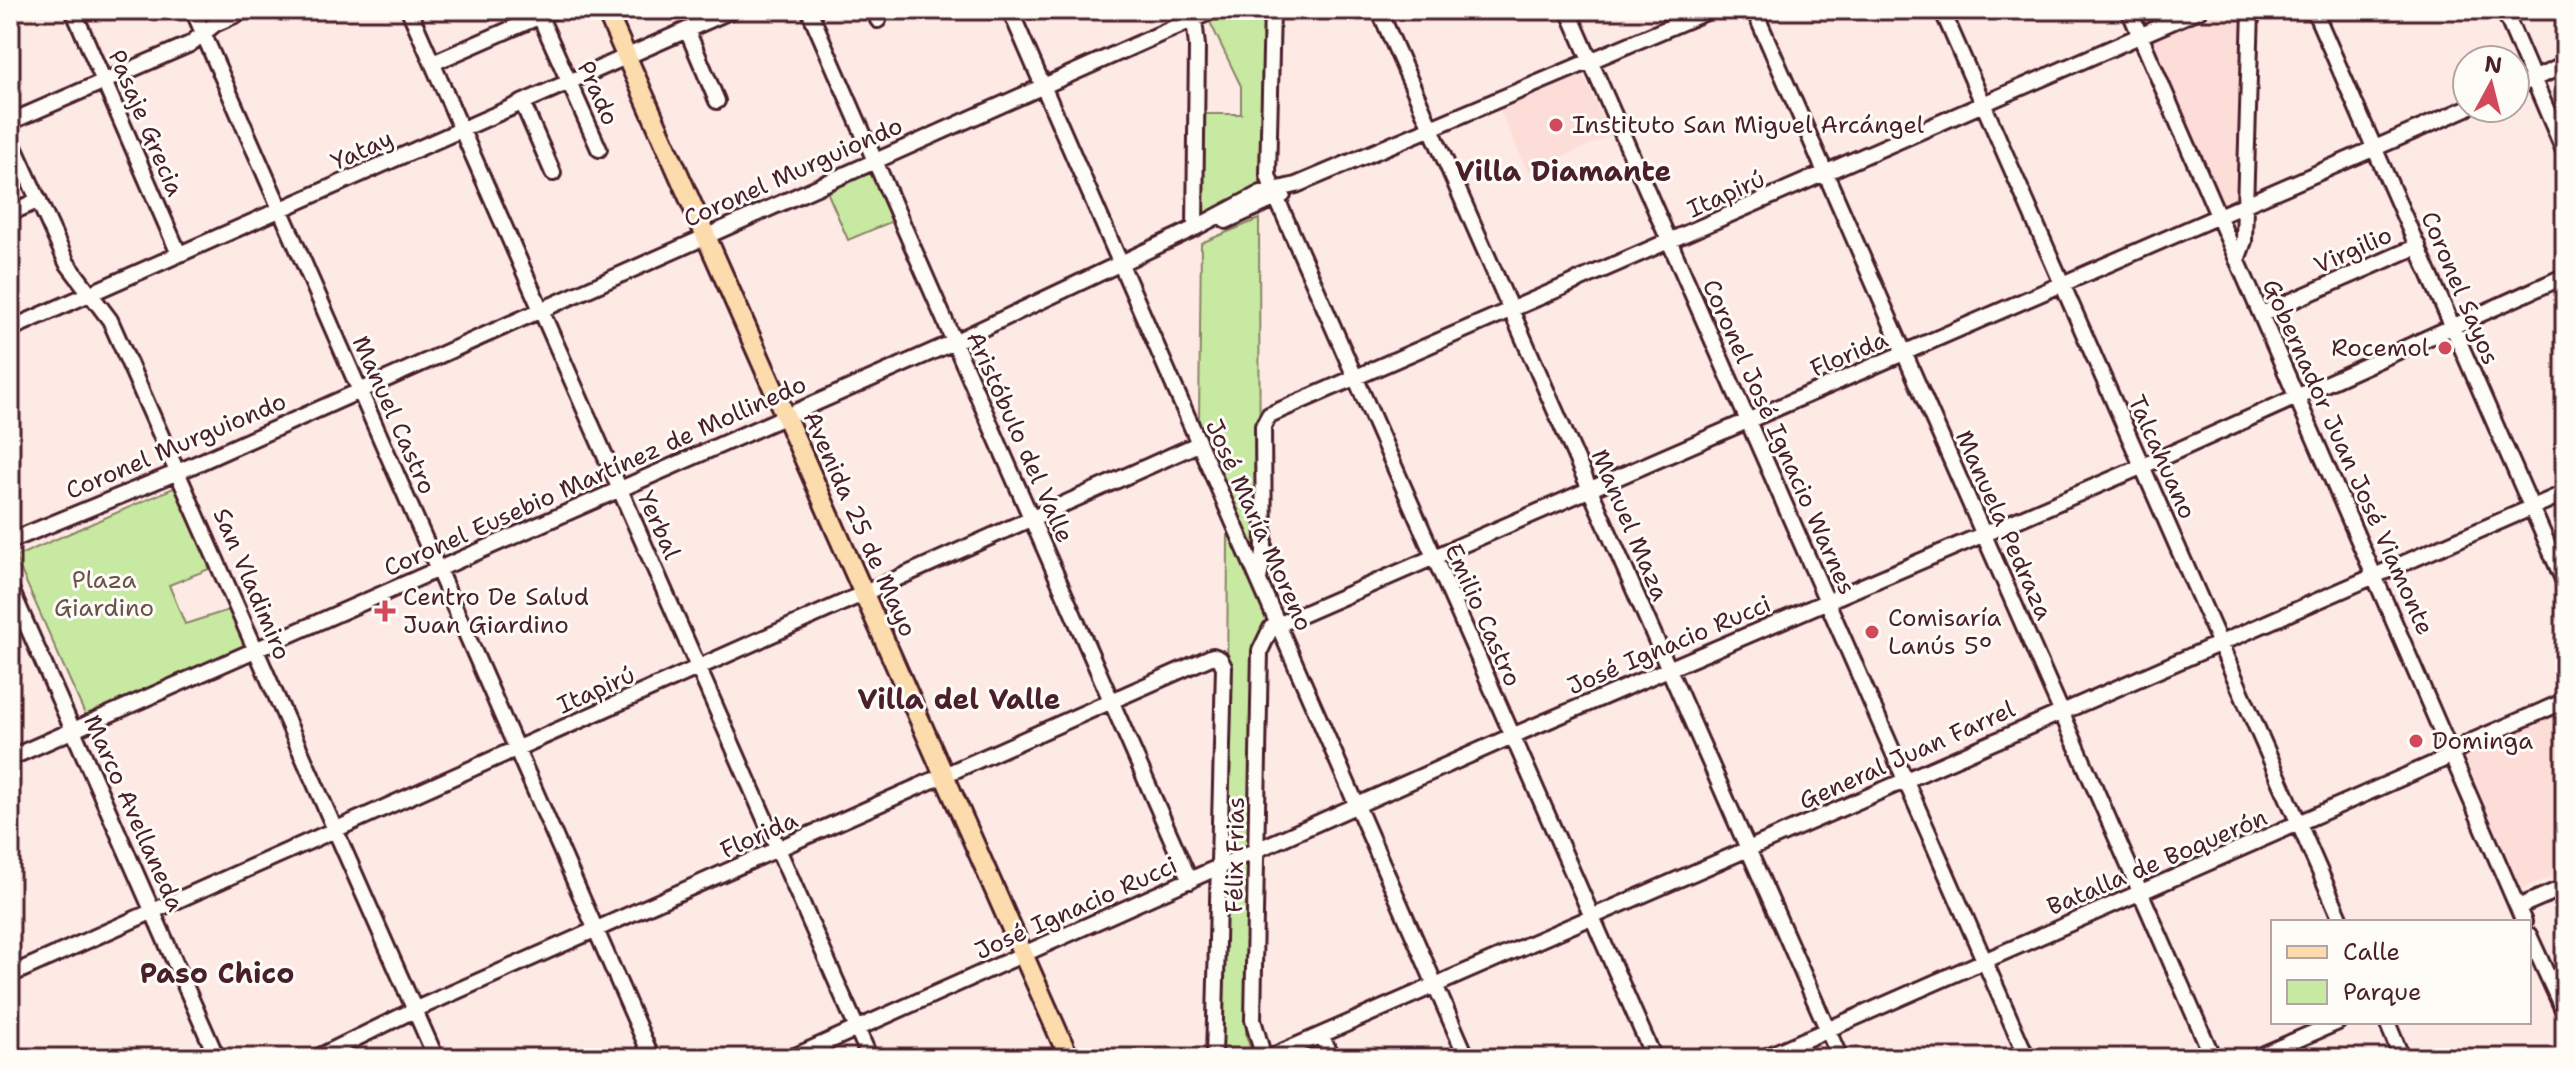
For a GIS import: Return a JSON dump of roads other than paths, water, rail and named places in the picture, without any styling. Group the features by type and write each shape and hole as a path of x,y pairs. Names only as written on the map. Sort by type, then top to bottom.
{"main road":[{"name":"Avenida 25 de Mayo","path":"606,10 1069,1058"}],"street":[{"name":"Pasaje Grecia","path":"73,10 179,254"},
{"name":"Manuel Castro","path":"193,10 652,1058"},
{"path":"10,122 190,44 215,24 246,10"},
{"name":"Yerbal","path":"409,10 870,1058"},
{"name":"Yatay","path":"10,329 732,10"},
{"name":"Aristóbulo del Valle","path":"809,10 1190,881"},
{"name":"José María Moreno","path":"1010,10 1467,1058"},
{"name":"Coronel Murguiondo","path":"10,541 178,472 706,234 1044,86 1195,14 1214,10"},
{"name":"Emilio Castro","path":"1272,10 1268,175 1654,1058"},
{"name":"Manuel Maza","path":"1379,10 1840,1058"},
{"name":"Coronel José Ignacio Warnes","path":"1568,10 2027,1058"},
{"name":"Coronel Eusebio Martínez de Mollinedo","path":"10,758 954,342 1195,228 1224,222 1275,194 1711,10"},
{"name":"Manuela Pedraza","path":"1754,10 2213,1058"},
{"name":"Talcahuano","path":"1942,10 2341,920"},
{"name":"Gobernador Juan José Viamonte","path":"2129,10 2377,576 2523,920"},
{"name":"Itapirú","path":"1259,579 1264,553 1263,426 1269,415 1513,312 2199,10"},
{"path":"2237,260 2244,241 2251,10"},
{"name":"Coronel Sayos","path":"2314,10 2565,584"},
{"path":"2504,10 2565,153"},
{"path":"433,63 544,12"},
{"name":"Prado","path":"544,12 569,83 599,149"},
{"path":"1195,14 1195,228"},
{"path":"687,30 717,101"},
{"path":"2533,79 2565,65"},
{"path":"523,104 553,173"},
{"name":"Florida","path":"1278,624 1435,559 2451,115"},
{"name":"San Vladimiro","path":"10,138 67,263 105,310 436,1058"},
{"path":"10,213 39,200"},
{"name":"Virgilio","path":"2262,314 2418,246"},
{"name":"José Ignacio Rucci","path":"791,1058 1512,736 2143,466 2565,276"},
{"name":"Itapirú","path":"10,975 1032,521 1198,444"},
{"name":"General Juan Farrel","path":"1266,1058 2565,493"},
{"name":"Marco Avellaneda","path":"10,587 217,1058"},
{"name":"Félix Frias","path":"1266,1058 1253,1020 1260,651 1266,633 1278,624"},
{"name":"Florida","path":"316,1058 414,1010 1213,656 1220,659 1224,667 1219,868"},
{"name":"Batalla de Boquerón","path":"1763,1058 2298,825 2452,755 2468,743 2565,701"},
{"path":"1214,1058 1219,868"},
{"path":"2518,907 2565,887"},
{"path":"2531,939 2565,1014"},
{"path":"2255,1058 2333,1024"},
{"path":"2388,1024 2402,1058"},
{"path":"1321,1035 1332,1058"}],"place":[{"name":"Instituto San Miguel Arcángel","path":"1556,125"},
{"name":"Rocemol","path":"2445,348"},
{"name":"Centro De Salud Juan Giardino","path":"385,611"},
{"name":"Comisaría Lanús 5°","path":"1872,632"},
{"name":"Dominga","path":"2416,741"}],"district":[{"name":"Villa Diamante","path":"1563,171"},
{"name":"Villa del Valle","path":"959,699"},
{"name":"Paso Chico","path":"217,973"}],"park label":[{"name":"Plaza Giardino","path":"104,594"}]}
